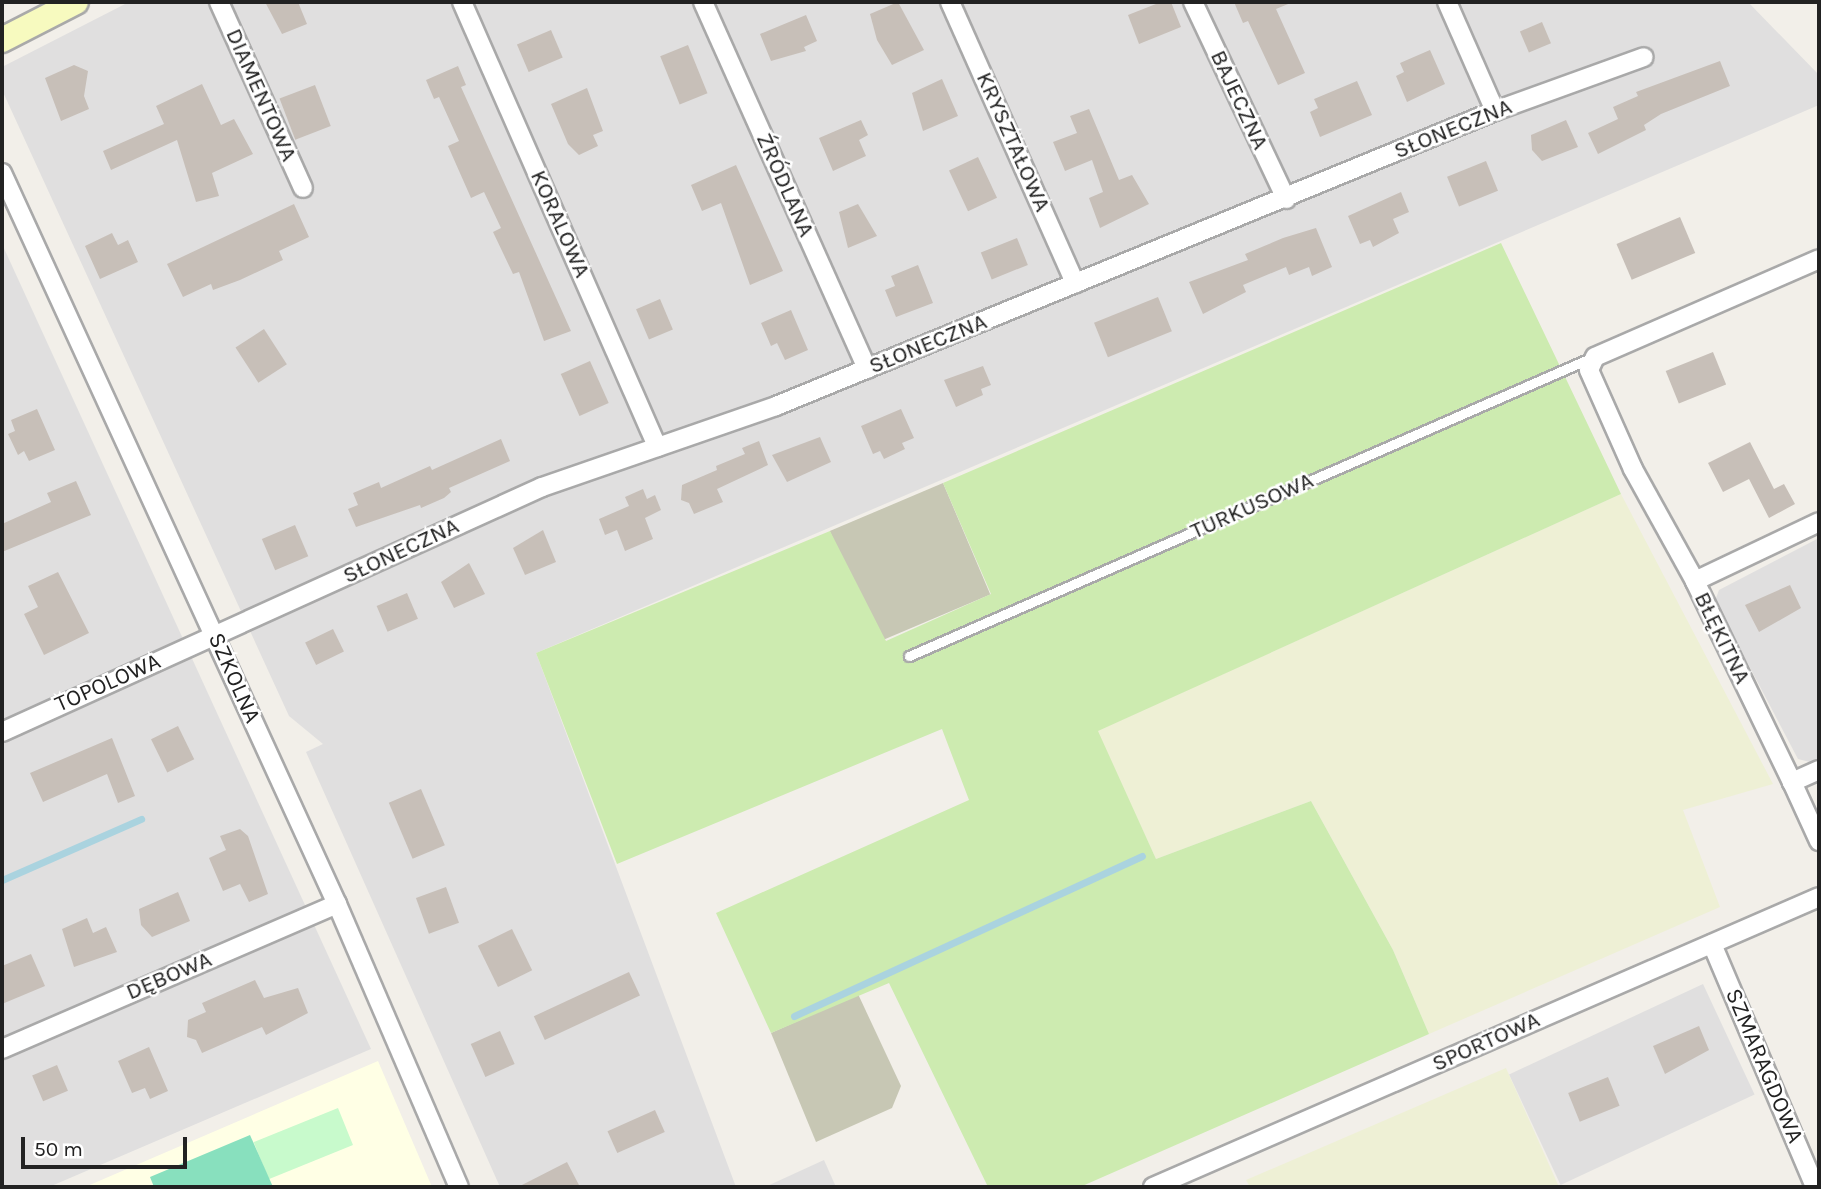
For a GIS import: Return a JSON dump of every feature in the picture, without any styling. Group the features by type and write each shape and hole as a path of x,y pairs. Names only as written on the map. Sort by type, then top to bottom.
{"street":[{"path":"2,40 76,2"},
{"name":"DIAMENTOWA","path":"219,2 303,188"},
{"name":"KORALOWA","path":"462,2 657,447"},
{"name":"ŹRÓDLANA","path":"703,2 867,369"},
{"name":"KRYSZTAŁOWA","path":"950,2 1075,283"},
{"name":"BAJECZNA","path":"1193,2 1286,199"},
{"path":"1447,2 1495,111"},
{"name":"SŁONECZNA","path":"215,636 542,487 867,369 1495,111 1644,57"},
{"name":"SZKOLNA","path":"2,173 337,904 459,1187"},
{"name":"TURKUSOWA","path":"1595,356 1819,259"},
{"path":"1595,356 1590,370 1601,401 1695,582"},
{"name":"BŁĘKITNA","path":"1819,522 1695,582 1819,841"},
{"name":"TOPOLOWA","path":"2,732 215,636"},
{"path":"1792,782 1819,770"},
{"name":"SPORTOWA","path":"1153,1187 1819,897"},
{"name":"DĘBOWA","path":"2,1049 337,904"},
{"name":"SZMARAGDOWA","path":"1712,944 1815,1187"}],"lane":[{"name":"TURKUSOWA","path":"909,656 1595,356"}],"shaded area":[{"path":"129,2 1748,2 1819,75 1819,105 536,653 736,1187 500,1187 306,752 323,744 289,716 2,90 2,67"},
{"path":"2,244 371,1049 49,1187 2,1187"},
{"path":"943,483 990,594 877,642 830,531"},
{"path":"1621,494 1773,784 1683,810 1720,907 1429,1034 1393,950 1311,801 1156,859 1097,731"},
{"path":"1819,538 1819,758 1810,762 1798,759 1715,601 1719,590"},
{"path":"1703,984 1755,1095 1561,1185 1509,1074"},
{"path":"858,994 901,1086 892,1108 816,1142 771,1033"},
{"path":"378,1061 432,1187 85,1187"},
{"path":"1506,1068 1559,1187 1250,1187 1246,1180"},
{"path":"824,1160 836,1187 765,1187"}],"green space":[{"path":"1501,243 1621,494 1098,731 1156,859 1311,801 1393,950 1429,1034 1080,1187 988,1187 889,983 771,1033 716,913 969,800 942,729 617,864 536,653 830,531 886,641 991,594 943,483"},
{"path":"338,1108 353,1145 269,1179 254,1142"},
{"path":"250,1135 273,1187 154,1187 150,1177"}],"building":[{"path":"265,2 298,2 307,24 282,34"},
{"path":"898,2 924,50 892,65 877,40 870,14"},
{"path":"1161,2 1171,2 1181,27 1139,44 1128,15"},
{"path":"1234,2 1293,2 1276,9 1305,73 1278,85 1248,21 1243,23"},
{"path":"806,15 817,41 804,47 806,51 771,61 760,34"},
{"path":"1542,22 1551,43 1529,53 1520,31"},
{"path":"551,30 563,58 529,72 517,44"},
{"path":"688,45 707,93 680,104 660,56"},
{"path":"1430,50 1445,84 1407,102 1396,76 1404,72 1400,63"},
{"path":"1720,61 1730,86 1661,114 1644,125 1646,130 1598,154 1588,133 1618,119 1613,107 1638,96 1636,92"},
{"path":"74,65 88,71 84,96 89,109 61,121 45,78"},
{"path":"458,66 466,85 461,87 571,331 544,341 519,272 513,274 493,232 501,228 484,192 471,198 448,146 459,141 439,97 434,99 426,80"},
{"path":"942,79 958,116 923,131 912,93"},
{"path":"1357,81 1372,115 1320,137 1310,112 1318,108 1314,99"},
{"path":"202,84 221,125 234,119 253,154 212,173 219,196 196,202 177,140 111,170 103,151 164,124 156,106"},
{"path":"315,85 331,126 295,140 280,99"},
{"path":"587,88 603,131 593,135 598,146 579,155 568,144 551,104"},
{"path":"1089,109 1119,180 1132,175 1149,204 1100,228 1089,198 1103,192 1092,160 1065,171 1053,142 1077,133 1070,116"},
{"path":"861,120 868,135 859,140 866,156 833,171 819,138"},
{"path":"1566,120 1578,147 1542,161 1532,150 1531,135"},
{"path":"978,157 997,198 968,211 949,171"},
{"path":"1486,161 1498,191 1459,206 1447,177"},
{"path":"736,165 783,271 750,285 721,203 702,211 691,185"},
{"path":"1401,192 1409,212 1393,219 1399,233 1373,247 1370,240 1360,244 1348,216"},
{"path":"294,204 309,237 279,251 283,260 213,290 211,284 183,297 167,264"},
{"path":"858,204 877,236 848,248 839,212"},
{"path":"1680,217 1695,253 1632,280 1616,244"},
{"path":"1316,228 1332,267 1312,276 1309,267 1289,275 1286,267 1243,285 1246,292 1203,314 1189,282 1248,260 1245,254"},
{"path":"112,233 118,245 128,240 138,262 100,279 85,246"},
{"path":"1017,238 1028,265 992,279 981,253"},
{"path":"918,265 933,303 896,317 885,290 895,286 891,276"},
{"path":"1158,297 1172,331 1108,357 1094,323"},
{"path":"660,299 673,329 649,340 636,309"},
{"path":"791,310 808,350 785,360 777,343 771,346 761,323"},
{"path":"264,329 287,364 258,383 235,348"},
{"path":"1713,352 1726,384 1679,404 1666,371"},
{"path":"590,361 609,403 579,416 561,374"},
{"path":"983,366 991,385 981,389 983,395 956,407 944,380"},
{"path":"37,409 55,450 29,461 24,451 18,455 8,434 15,431 11,420"},
{"path":"901,409 914,438 902,443 905,449 884,459 880,451 873,454 861,426"},
{"path":"820,437 831,462 787,482 772,455"},
{"path":"501,439 510,461 449,488 451,492 444,498 421,508 420,505 356,527 348,509 358,505 353,493 379,482 381,488 430,466 432,470"},
{"path":"759,441 768,465 717,489 723,502 694,514 689,503 681,500 682,485 745,454 742,448"},
{"path":"1750,442 1774,489 1784,484 1795,504 1769,518 1749,479 1723,492 1708,463"},
{"path":"76,481 91,515 2,552 2,524 51,502 47,493"},
{"path":"643,489 647,499 655,495 661,510 645,518 653,539 625,551 617,530 605,535 599,519 629,506 625,497"},
{"path":"295,525 308,556 275,570 262,539"},
{"path":"543,530 556,562 525,575 513,548"},
{"path":"469,563 485,594 454,608 441,582"},
{"path":"58,572 89,633 44,655 24,614 38,607 28,586"},
{"path":"1790,585 1801,608 1759,632 1745,605"},
{"path":"407,593 418,619 388,632 377,606"},
{"path":"333,629 344,651 316,665 305,643"},
{"path":"178,726 194,759 167,772 151,739"},
{"path":"112,738 135,796 118,803 107,774 43,802 30,773"},
{"path":"421,789 445,845 413,859 389,803"},
{"path":"240,829 248,836 268,894 249,902 240,884 223,891 209,858 226,850 220,836"},
{"path":"446,887 459,923 429,934 416,898"},
{"path":"178,892 190,921 152,937 141,925 139,909"},
{"path":"87,918 93,933 106,927 117,952 74,967 62,929"},
{"path":"512,929 532,970 498,987 478,946"},
{"path":"31,954 45,986 2,1004 2,966"},
{"path":"629,972 640,996 545,1040 534,1016"},
{"path":"255,980 264,998 298,988 308,1013 266,1035 262,1027 202,1053 196,1040 187,1037 188,1020 206,1012 202,1003"},
{"path":"1699,1026 1709,1050 1665,1074 1653,1046"},
{"path":"500,1031 515,1064 485,1077 471,1044"},
{"path":"149,1047 168,1091 150,1099 145,1088 132,1093 118,1061"},
{"path":"57,1065 68,1091 43,1101 32,1076"},
{"path":"1608,1077 1620,1106 1580,1122 1568,1093"},
{"path":"655,1110 665,1132 617,1153 607,1131"},
{"path":"567,1162 580,1187 518,1187"}],"waterway":[{"path":"2,880 141,819"},
{"path":"794,1016 1142,856"}]}
